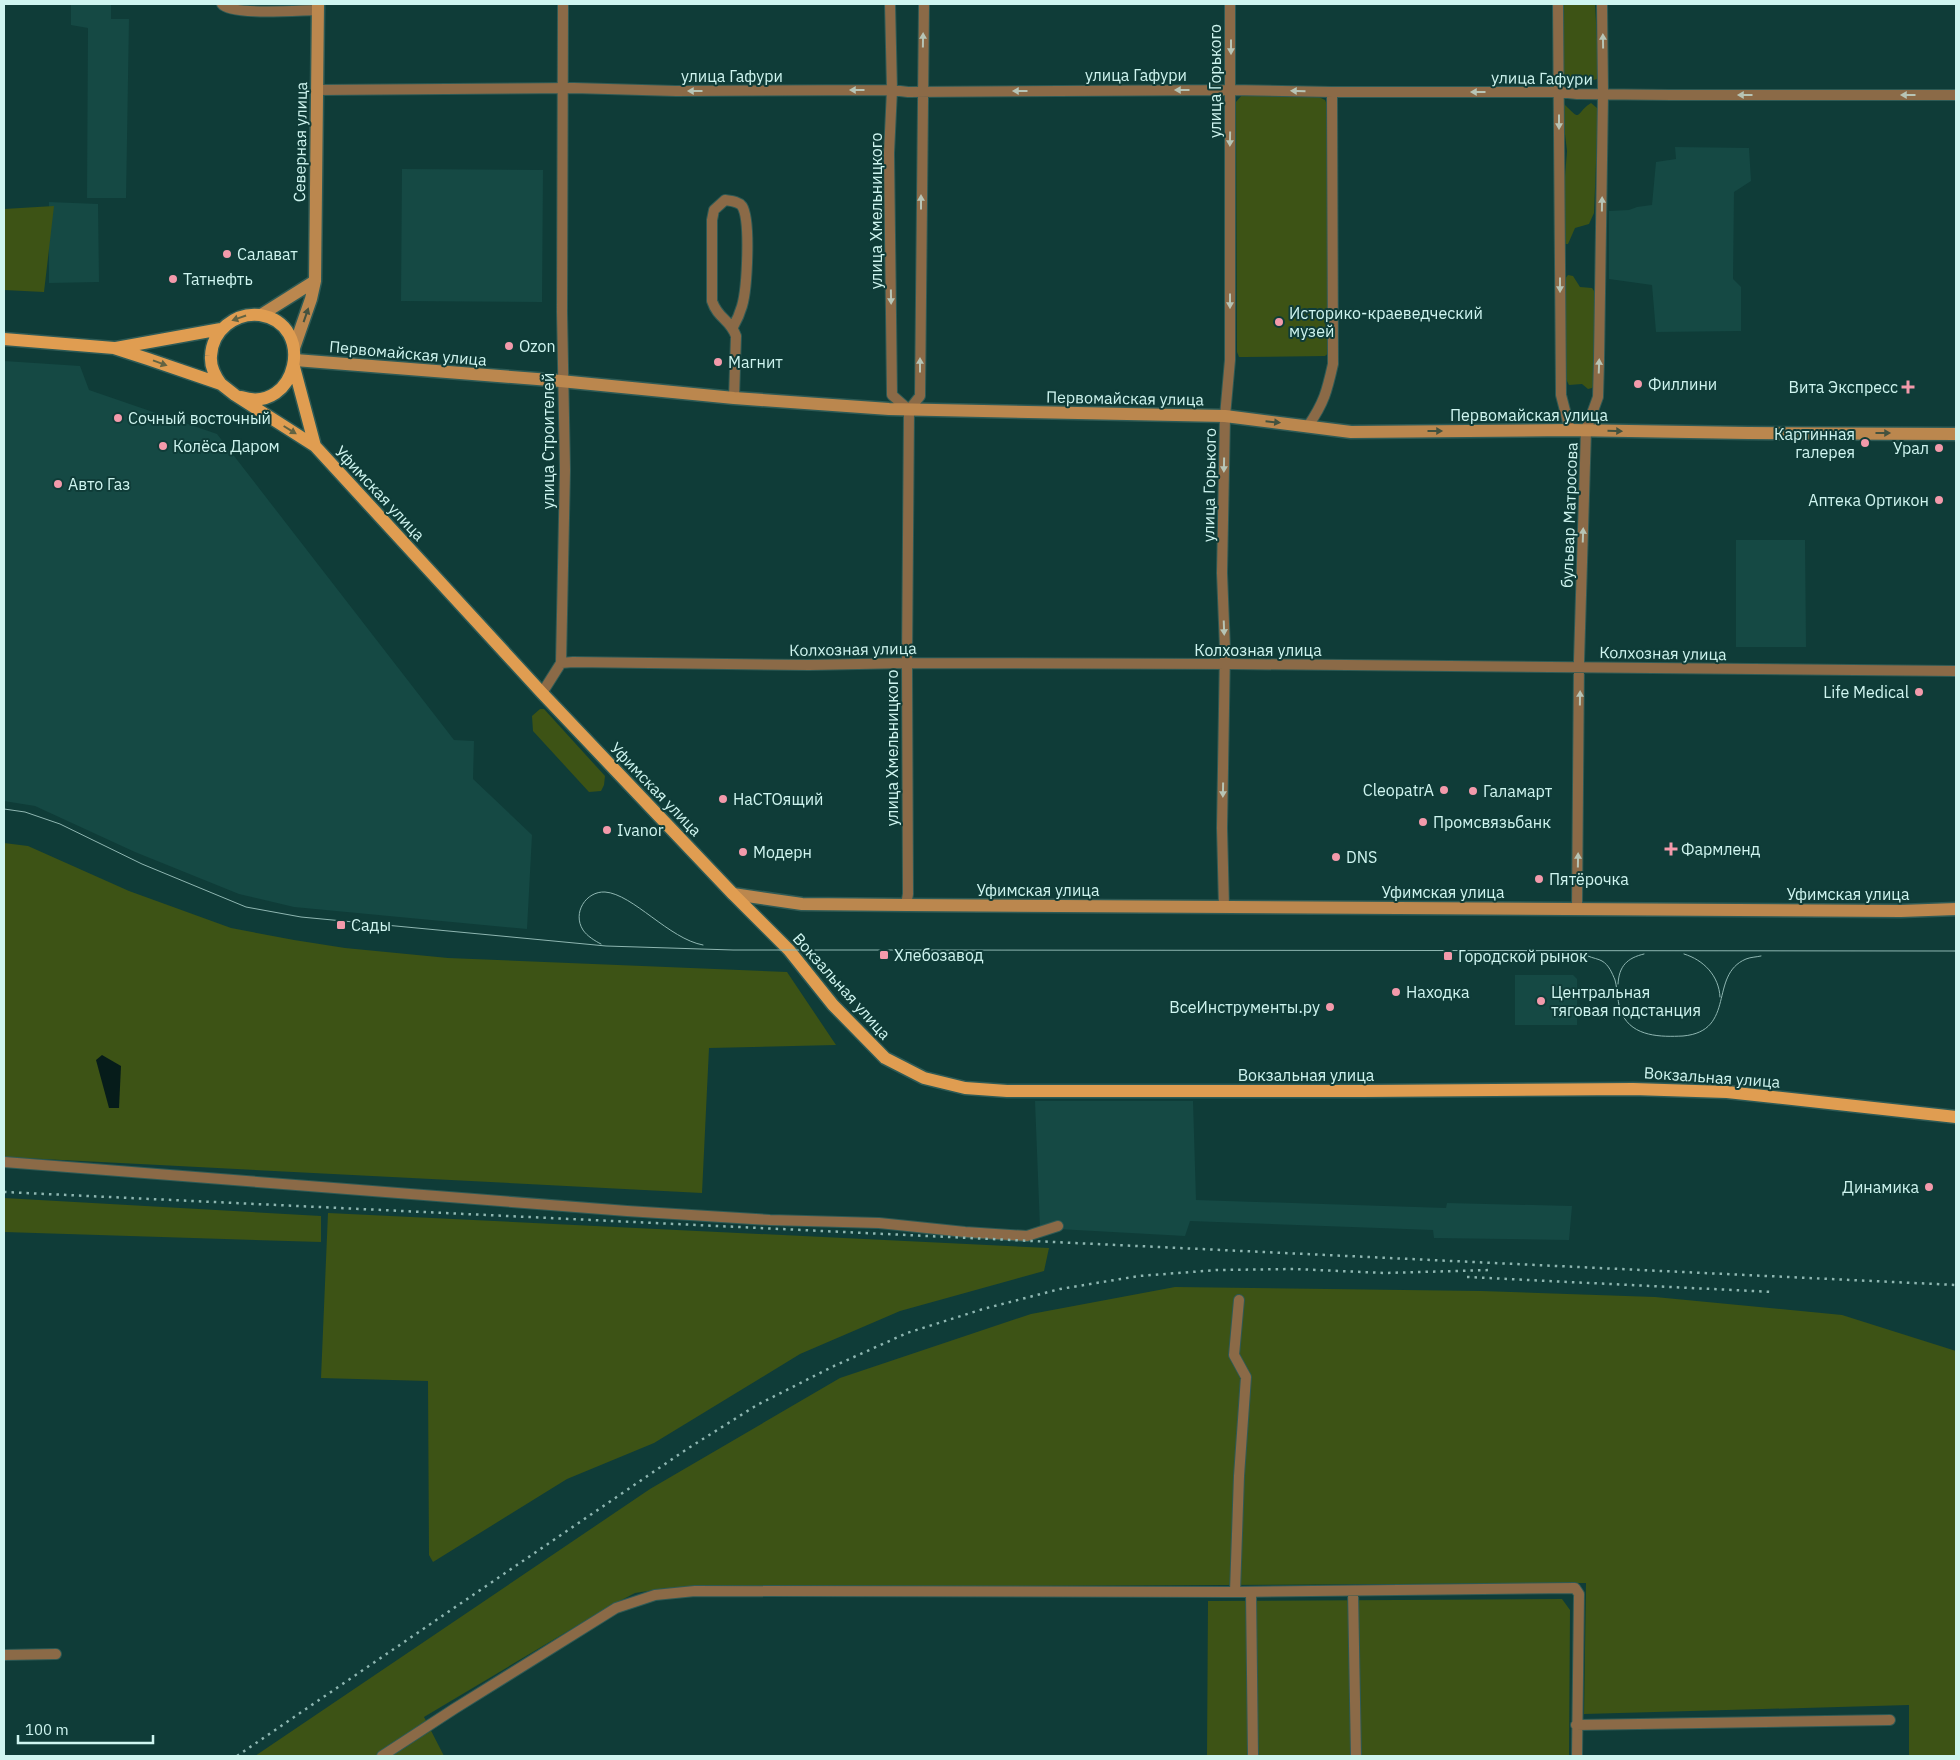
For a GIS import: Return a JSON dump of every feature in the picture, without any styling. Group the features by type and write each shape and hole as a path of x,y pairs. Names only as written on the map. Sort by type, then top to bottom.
{"main road":[{"path":"246,315 261,315 272,319 290,337 315,446 234,395 221,384 213,372 211,357 213,342 221,329 232,320 246,315"},
{"path":"114,348 221,329"},
{"path":"4,339 114,348 221,384"},
{"path":"234,395 246,399 259,399 271,395 282,388 289,378 294,358"},
{"name":"Уфимская улица","path":"315,446 542,693 733,894"},
{"name":"Вокзальная улица","path":"733,894 789,950 833,1005 885,1058 924,1078 965,1088 1016,1091 1356,1091 1633,1088 1727,1092 1956,1117"}],"street":[{"path":"222,4 232,10 318,7"},
{"name":"улица Строителей","path":"561,664 565,470 562,312 563,4"},
{"name":"улица Хмельницкого","path":"890,4 892,90 889,162 892,395 909,410"},
{"name":"улица Хмельницкого","path":"906,905 908,894 909,410 920,396 924,4"},
{"name":"улица Горького","path":"1224,907 1222,828 1225,665 1222,573 1225,416 1230,360 1230,4"},
{"name":"бульвар Матросова","path":"1558,4 1561,395 1570,430"},
{"name":"бульвар Матросова","path":"1577,909 1580,668 1586,430 1598,397 1603,94 1602,4"},
{"name":"Северная улица","path":"294,358 311,299 314,281 318,7"},
{"name":"улица Гафури","path":"317,90 892,90 922,92 1231,90 1956,95"},
{"path":"1308,426 1327,394 1333,364 1332,92"},
{"path":"733,327 741,311 745,291 746,226 745,212 741,204 725,200 714,210 712,220 712,301 716,312 733,327 736,336 734,398"},
{"path":"261,315 314,281"},
{"name":"Первомайская улица","path":"294,358 734,398 909,410 1225,416 1350,432 1586,430 1956,434"},
{"name":"Колхозная улица","path":"561,664 573,662 808,665 907,663 1956,671"},
{"path":"542,693 561,664"},
{"name":"Уфимская улица","path":"733,894 802,904 1891,911 1956,909"},
{"path":"4,1162 627,1211 770,1220 879,1223 1018,1236 1027,1236 1058,1226"},
{"path":"1235,1592 1239,1476 1246,1377 1234,1355 1239,1300"},
{"path":"382,1756 616,1608 655,1595 695,1591 1251,1592 1574,1588 1579,1594 1577,1756"},
{"path":"1353,1591 1356,1756"},
{"path":"1251,1592 1254,1756"},
{"path":"4,1655 56,1654"},
{"path":"1576,1725 1890,1720"}],"shaded area":[{"path":"71,4 111,4 111,19 129,19 126,198 87,198 88,28 71,25"},
{"path":"1675,147 1749,148 1751,181 1734,192 1733,279 1741,287 1741,331 1656,332 1652,285 1609,279 1609,211 1629,210 1652,205 1656,162 1676,159"},
{"path":"402,169 543,170 542,302 401,301"},
{"path":"49,202 98,204 99,282 49,283"},
{"path":"4,361 80,366 89,390 217,434 454,740 474,741 473,779 532,835 527,929 294,907 239,894 135,852 35,806 4,801"},
{"path":"1736,540 1805,540 1806,647 1736,647"},
{"path":"1515,975 1573,975 1577,979 1577,1025 1515,1025"},
{"path":"1035,1101 1193,1101 1196,1200 1446,1208 1447,1203 1572,1206 1569,1240 1434,1238 1433,1230 1190,1221 1185,1236 1040,1228"}],"green space":[{"path":"1562,4 1595,4 1599,75 1597,79 1586,82 1581,77 1575,76 1565,82 1562,77"},
{"path":"1242,95 1319,97 1325,100 1328,107 1330,352 1325,356 1239,357 1237,352 1236,102"},
{"path":"1591,103 1597,108 1598,113 1594,213 1589,224 1575,228 1568,244 1565,244 1562,214 1567,151 1562,110 1564,104 1578,115"},
{"path":"54,206 44,292 4,290 4,209"},
{"path":"1568,275 1573,276 1580,287 1592,288 1596,294 1594,385 1588,389 1582,384 1569,385 1566,379 1564,280"},
{"path":"540,709 544,709 605,776 601,791 589,792 533,731 532,716"},
{"path":"4,843 28,846 129,891 231,928 294,940 345,948 448,958 787,972 836,1045 709,1048 702,1193 4,1157"},
{"path":"4,1198 321,1216 321,1242 4,1232"},
{"path":"328,1213 1049,1248 1044,1271 900,1311 800,1354 654,1443 567,1479 433,1562 429,1555 428,1381 321,1378"},
{"path":"1175,1287 1481,1291 1655,1297 1842,1315 1956,1351 1956,1756 1909,1756 1909,1705 1584,1714 1586,1583 667,1588 635,1593 610,1606 424,1717 444,1756 255,1756 650,1489 840,1378 1031,1314"},
{"path":"1562,1599 1570,1610 1569,1756 1207,1756 1208,1601"}],"water":[{"path":"102,1055 121,1066 119,1108 109,1108 96,1060"}],"tram line":[{"path":"4,809 25,812 60,824 142,864 246,907 301,917 606,946 733,950 1956,951"},
{"path":"601,944 583,930 579,917 580,910 587,899 592,895 605,892 627,900 677,934 703,945"},
{"path":"1618,984 1620,972 1625,964 1633,958 1644,954"},
{"path":"1684,954 1698,960 1709,970 1717,982 1720,997"},
{"path":"1588,956 1602,961 1610,969 1615,980 1620,1010 1627,1022 1640,1031 1657,1036 1683,1036 1700,1032 1710,1024 1717,1014 1728,977 1735,967 1746,959 1761,956"}],"railway":[{"path":"4,1192 1956,1285"},
{"path":"237,1756 687,1449 757,1405 834,1366 907,1333 983,1309 1060,1289 1139,1276 1217,1270 1295,1269 1384,1273 1491,1270"},
{"path":"1467,1277 1773,1292"}],"place":[{"name":"Салават","path":"227,254"},
{"name":"Татнефть","path":"173,279"},
{"name":"Историко-краеведческий музей","path":"1279,322"},
{"name":"Ozon","path":"509,346"},
{"name":"Магнит","path":"718,362"},
{"name":"Филлини","path":"1638,384"},
{"name":"Вита Экспресс","path":"1908,387"},
{"name":"Сочный восточный","path":"118,418"},
{"name":"Картинная галерея","path":"1865,443"},
{"name":"Колёса Даром","path":"163,446"},
{"name":"Урал","path":"1939,448"},
{"name":"Авто Газ","path":"58,484"},
{"name":"Аптека Ортикон","path":"1939,500"},
{"name":"Life Medical","path":"1919,692"},
{"name":"CleopatrA","path":"1444,790"},
{"name":"Галамарт","path":"1473,791"},
{"name":"НаСТОящий","path":"723,799"},
{"name":"Промсвязьбанк","path":"1423,822"},
{"name":"Ivanor","path":"607,830"},
{"name":"Фармленд","path":"1671,849"},
{"name":"Модерн","path":"743,852"},
{"name":"DNS","path":"1336,857"},
{"name":"Пятёрочка","path":"1539,879"},
{"name":"Сады","path":"341,925"},
{"name":"Хлебозавод","path":"884,955"},
{"name":"Городской рынок","path":"1448,956"},
{"name":"Находка","path":"1396,992"},
{"name":"Центральная тяговая подстанция","path":"1541,1001"},
{"name":"ВсеИнструменты.ру","path":"1330,1007"},
{"name":"Динамика","path":"1929,1187"}]}
